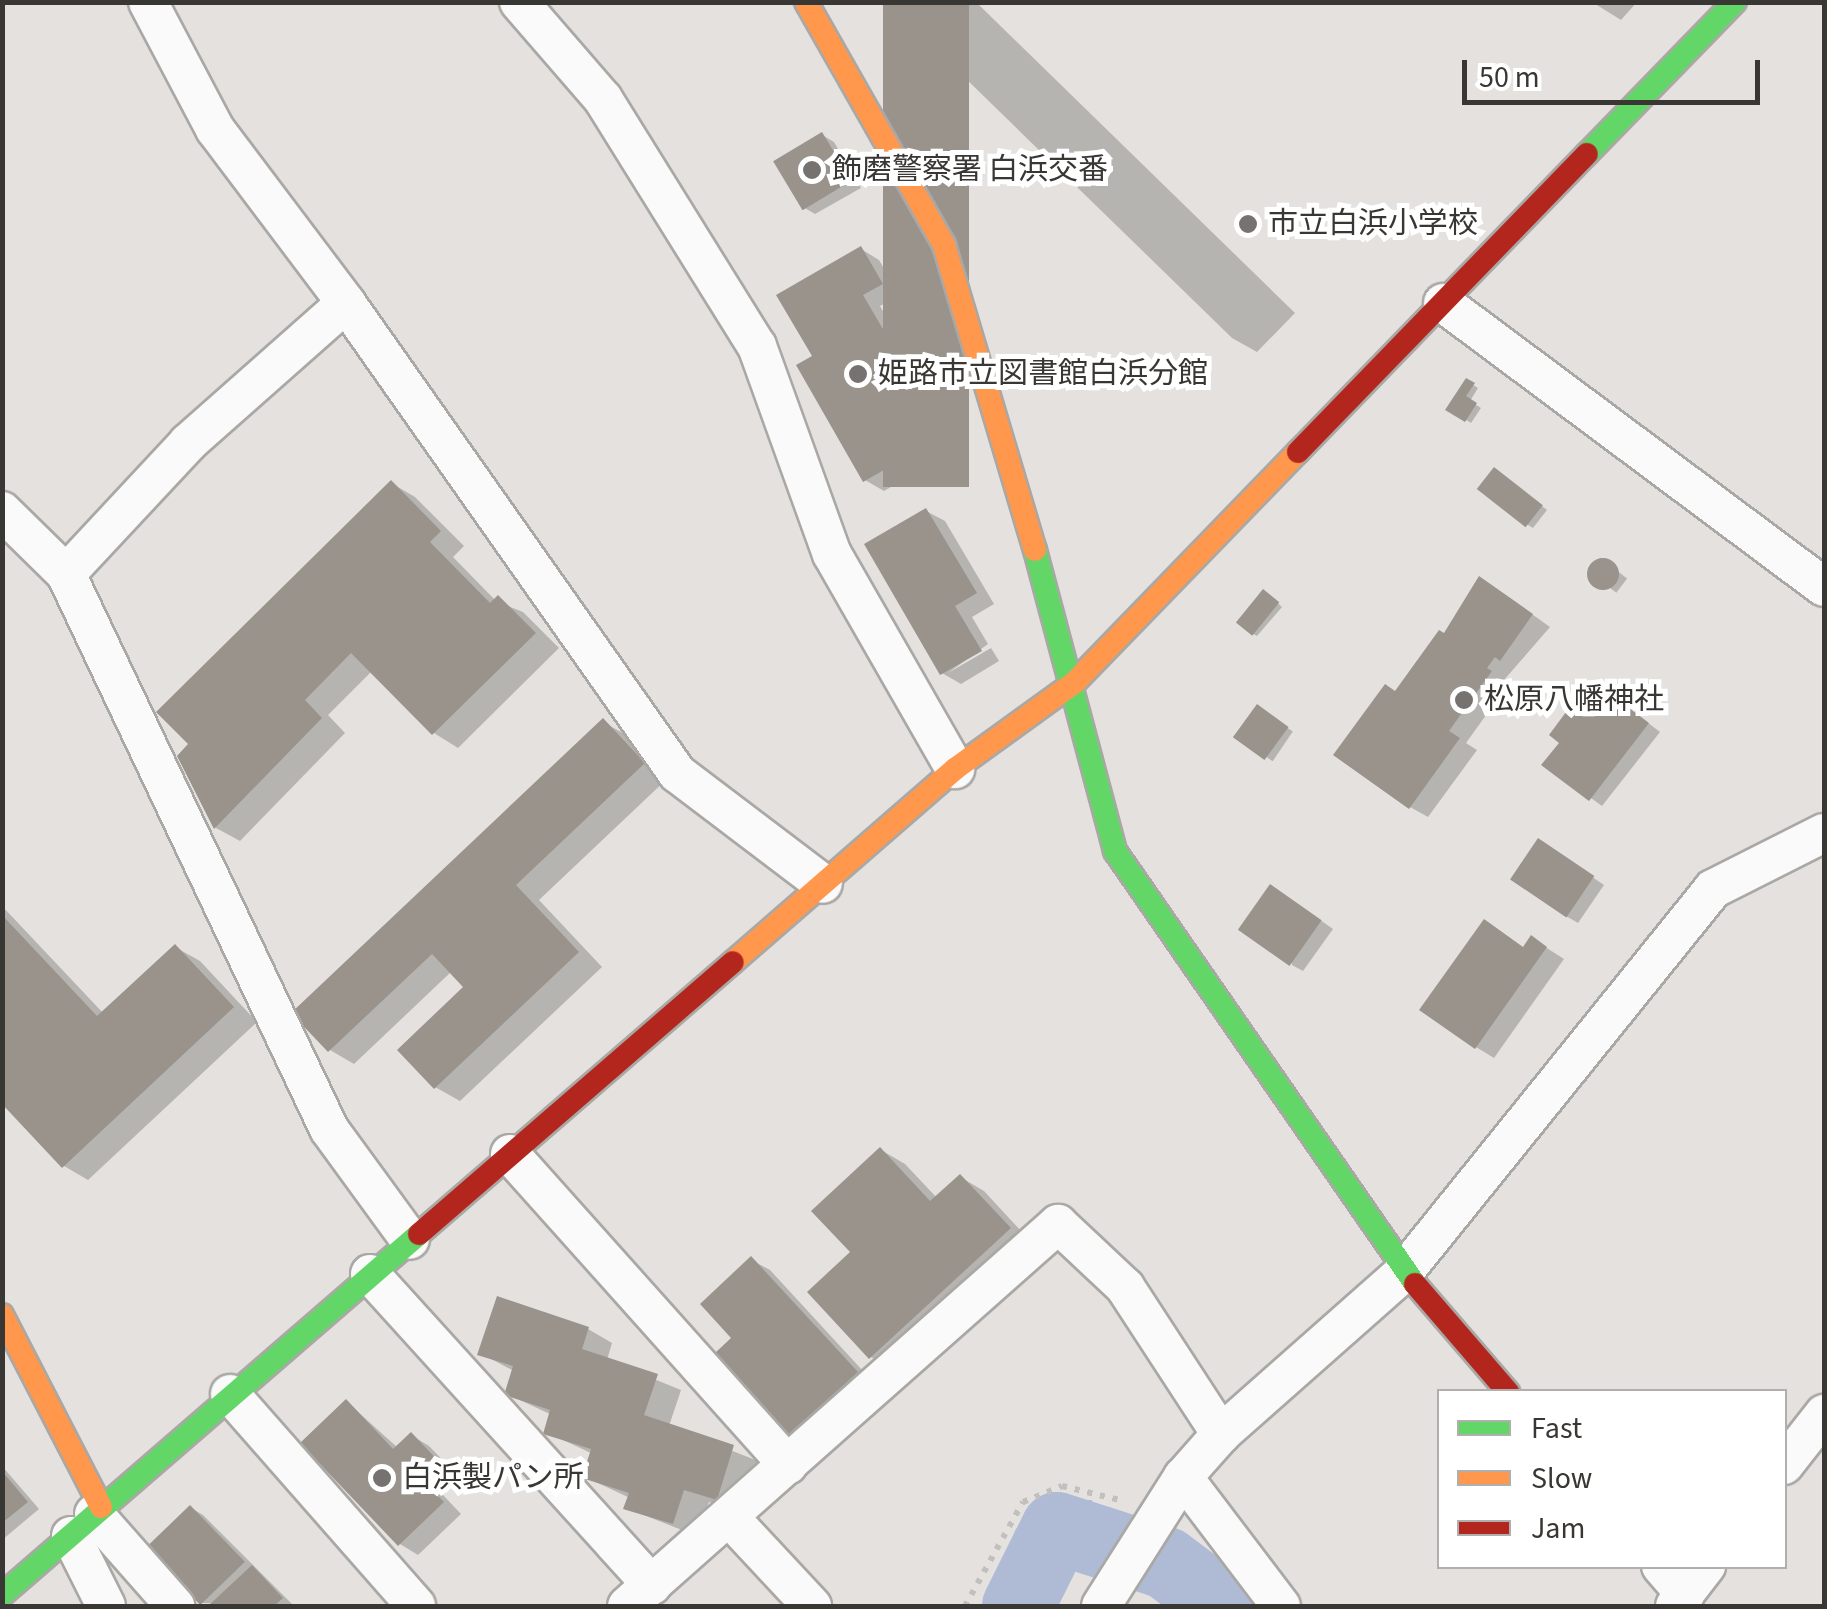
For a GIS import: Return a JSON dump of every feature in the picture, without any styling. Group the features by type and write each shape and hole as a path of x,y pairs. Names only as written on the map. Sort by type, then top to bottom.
{"street":[{"path":"148,2 215,129 346,303 677,773 823,884"},
{"path":"519,2 602,99 757,346 832,554 955,769"},
{"path":"806,2 944,245 1074,683 1115,851 1404,1272 1505,1389"},
{"path":"2,1595 955,769 1074,683 1735,2"},
{"path":"66,574 188,444 346,303"},
{"path":"1443,303 1824,588"},
{"path":"2,511 66,574 329,1129 410,1240"},
{"path":"1109,1592 1183,1478 1221,1434 1404,1272 1712,888 1824,833"},
{"path":"510,1154 788,1464"},
{"path":"370,1274 639,1596 1058,1224 1125,1287 1221,1434"},
{"path":"2,1314 89,1519 106,1606"},
{"path":"230,1394 416,1606"},
{"path":"1787,1462 1824,1414"},
{"path":"1183,1478 1282,1606"},
{"path":"729,1517 812,1606"},
{"path":"89,1519 176,1606"}],"path":[{"path":"965,1606 1023,1502 1062,1486 1106,1493 1157,1516"}],"water":[{"path":"1092,1500 1091,1522 1056,1606 985,1606 1016,1529 1046,1501"}],"building":[{"path":"883,2 969,2 969,487 883,487"},
{"name":"飾磨警察署 白浜交番","path":"822,132 851,181 802,210 773,161"},
{"path":"861,246 883,284 863,295 945,435 863,482 796,365 812,356 776,295"},
{"path":"1466,378 1475,383 1466,396 1477,403 1465,422 1445,410"},
{"path":"1494,467 1543,505 1526,527 1477,489"},
{"path":"391,480 441,531 430,542 490,603 498,595 536,633 432,735 351,653 305,700 322,718 214,829 177,756 188,744 156,712"},
{"path":"926,508 977,593 955,606 982,651 940,675 864,544"},
{"path":"1603,558 1614,563 1619,574 1614,585 1603,590 1592,585 1587,574 1592,563"},
{"path":"1479,576 1533,614 1500,661 1495,657 1487,668 1492,671 1449,731 1460,738 1409,809 1333,755 1385,684 1395,691 1439,630 1444,633"},
{"path":"1263,589 1279,602 1252,636 1236,622"},
{"path":"1600,686 1649,723 1589,801 1541,765 1559,743 1549,735 1569,708 1578,715"},
{"path":"1257,704 1289,727 1264,760 1233,737"},
{"path":"603,718 645,763 516,885 579,952 434,1089 397,1050 463,987 432,954 328,1052 291,1013"},
{"path":"1538,838 1594,876 1566,917 1510,879"},
{"path":"1270,884 1322,920 1289,966 1238,930"},
{"path":"2,915 97,1016 175,944 234,1007 62,1168 2,1104"},
{"path":"1484,919 1523,947 1531,935 1547,947 1475,1049 1419,1010"},
{"path":"880,1147 930,1201 960,1174 1011,1228 869,1359 807,1292 850,1252 811,1211"},
{"path":"751,1256 858,1372 789,1435 714,1354 731,1338 700,1304"},
{"path":"497,1296 589,1327 582,1349 658,1374 644,1415 734,1445 717,1500 684,1490 673,1524 623,1509 629,1493 582,1478 591,1449 543,1434 550,1410 504,1395 513,1366 477,1355"},
{"path":"346,1399 393,1449 411,1432 443,1466 425,1483 444,1502 398,1546 300,1443"},
{"path":"2,1471 28,1502 2,1523"},
{"path":"190,1505 245,1562 200,1605 145,1548"},
{"path":"252,1565 283,1598 274,1606 208,1606"}],"waterway":[{"path":"1018,1606 1057,1528 1166,1563 1223,1606"}],"traffic: fast":[{"path":"1587,154 1735,2"},
{"path":"1035,550 1115,851 1415,1284"},
{"path":"2,1595 419,1234"}],"traffic: slow":[{"path":"806,2 944,245 1035,550"},
{"path":"733,962 955,769 1074,683 1298,452"},
{"path":"2,1315 101,1507"}],"traffic: jam":[{"path":"1298,452 1587,154"},
{"path":"419,1234 733,962"},
{"path":"1415,1284 1505,1389"}],"place":[{"name":"飾磨警察署 白浜交番","path":"812,170"},
{"name":"市立白浜小学校","path":"1248,224"},
{"name":"姫路市立図書館白浜分館","path":"858,374"},
{"name":"松原八幡神社","path":"1464,700"},
{"name":"白浜製パン所","path":"382,1478"}]}
